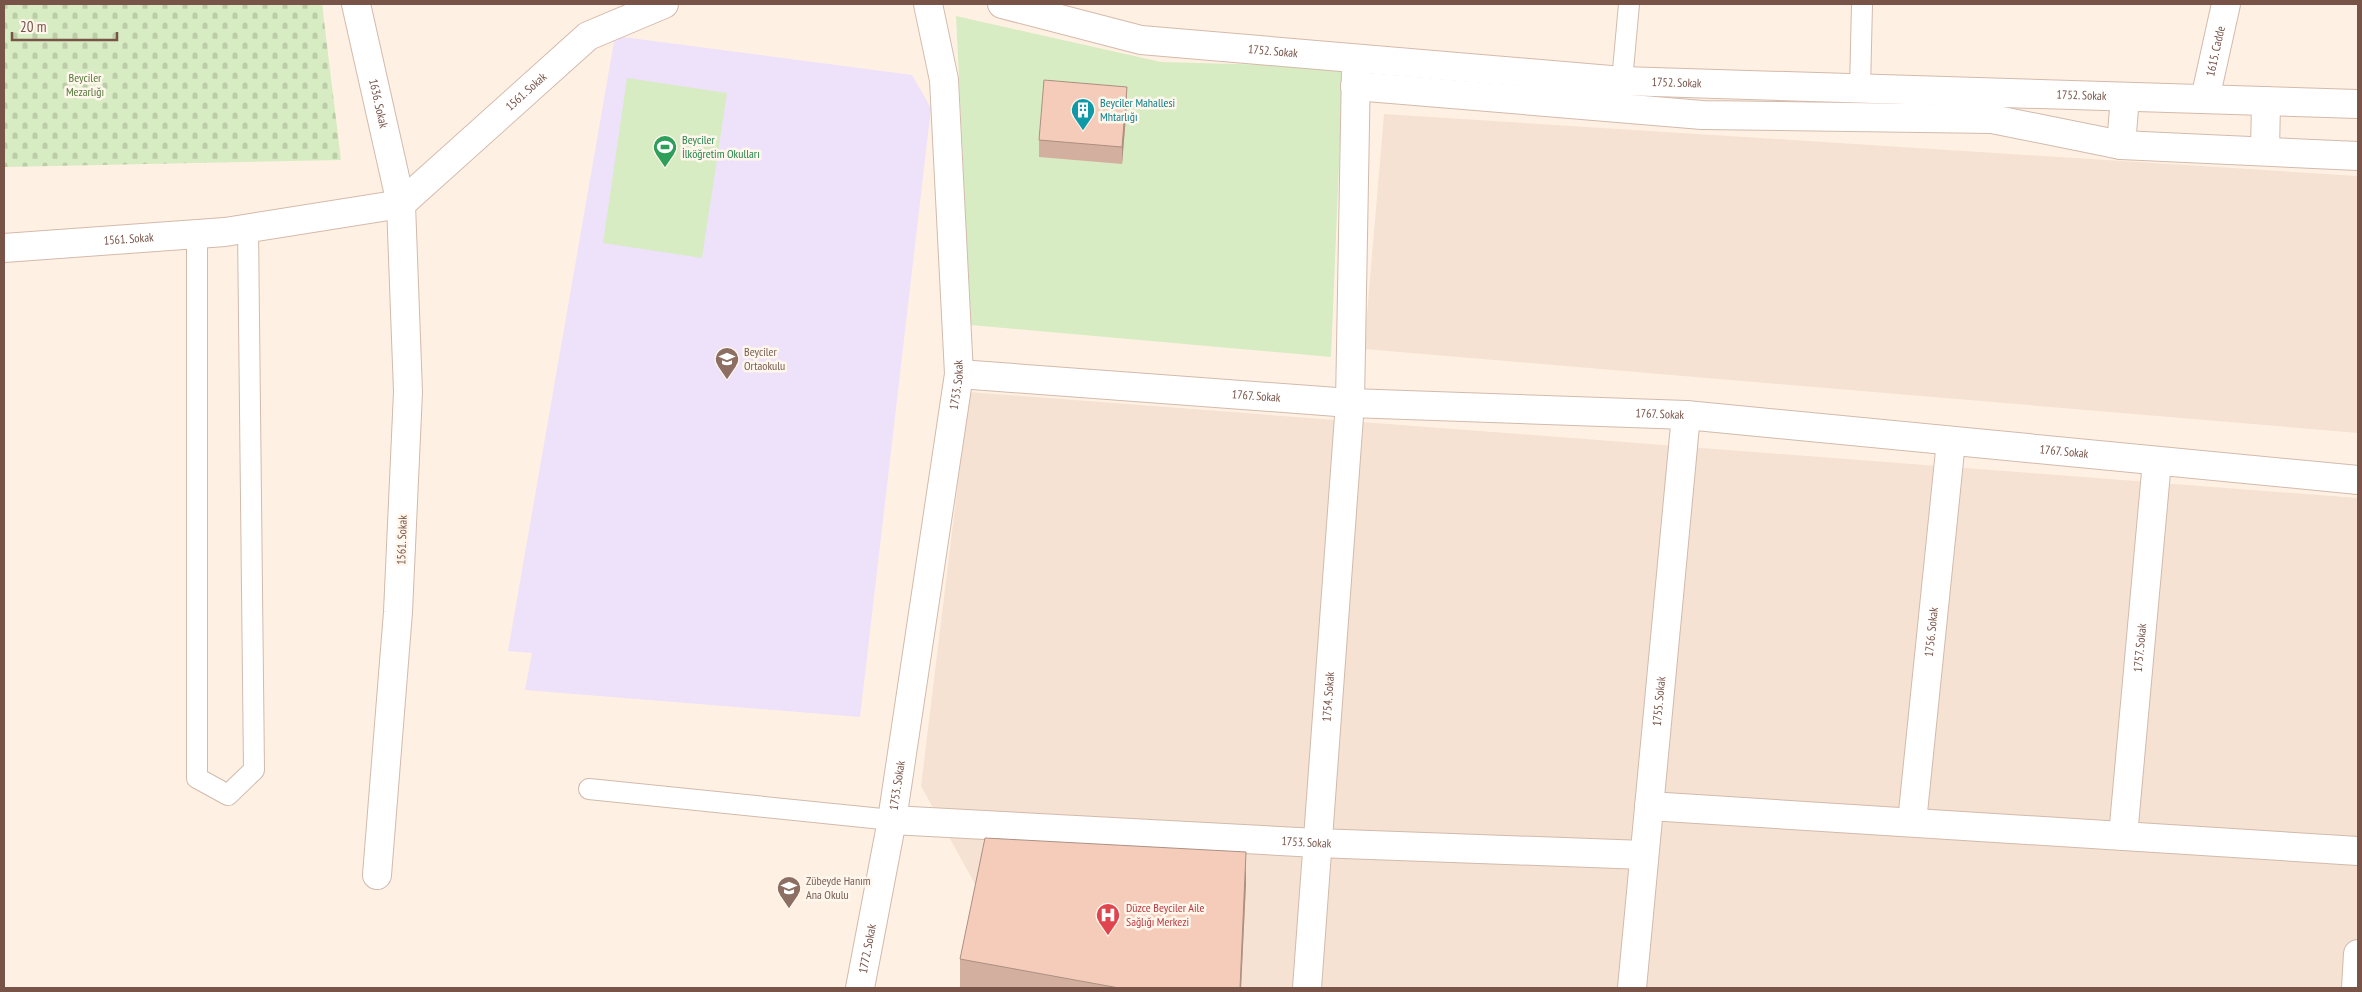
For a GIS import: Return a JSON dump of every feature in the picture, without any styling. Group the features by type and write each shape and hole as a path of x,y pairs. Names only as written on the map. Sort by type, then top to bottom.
{"street":[{"name":"1636. Sokak","path":"356,4 401,204"},
{"name":"1561. Sokak","path":"4,248 197,234 401,204 588,36 664,4"},
{"name":"1753. Sokak","path":"928,4 944,80 959,374 892,820 1317,843 1644,855"},
{"name":"1752. Sokak","path":"1002,4 1141,40 1622,81 1860,89 1992,106 2125,97 2358,104"},
{"name":"1615. Cadde","path":"2205,99 2226,4"},
{"name":"1754. Sokak","path":"1307,988 1350,404 1356,58"},
{"path":"1356,86 1702,115 1992,106 2121,146 2358,156"},
{"path":"2121,146 2125,97"},
{"path":"2265,151 2266,101"},
{"name":"1561. Sokak","path":"377,875 398,612 408,392 401,204"},
{"name":"1767. Sokak","path":"959,374 1350,404 1686,415 2358,480"},
{"name":"1755. Sokak","path":"1632,988 1686,415"},
{"name":"1756. Sokak","path":"1912,822 1951,441"},
{"name":"1757. Sokak","path":"2123,836 2157,461"},
{"path":"1649,806 2358,850"},
{"name":"1772. Sokak","path":"860,988 892,820"},
{"path":"2356,988 2358,954"}],"lane":[{"path":"1622,81 1629,4"},
{"path":"1860,89 1862,4"},
{"path":"197,234 197,778 228,795 254,770 248,228"},
{"path":"589,789 892,820"}],"shaded area":[{"name":"Beyciler Ortaokulu","path":"615,36 912,75 931,108 860,717 525,690 532,653 508,651"},
{"path":"1384,114 2358,176 2358,433 1364,349"},
{"path":"969,392 2358,498 2358,988 1032,988 921,786"}],"green space":[{"name":"Beyciler Mezarlığı","path":"4,4 322,4 341,160 4,167"},
{"path":"956,16 1161,62 1343,67 1331,357 971,325"},
{"name":"Beyciler İlköğretim Okulları","path":"627,78 727,93 702,258 603,243"}],"building":[{"name":"Beyciler Mahallesi Mhtarlığı","path":"1044,80 1127,87 1122,147 1039,140"},
{"name":"Düzce Beyciler Aile Sağlığı Merkezi","path":"985,838 1246,852 1240,988 1119,988 960,959"}],"place":[{"name":"Beyciler Mahallesi Mhtarlığı","path":"1083,131"},
{"name":"Beyciler İlköğretim Okulları","path":"665,168"},
{"name":"Beyciler Ortaokulu","path":"727,380"},
{"name":"Zübeyde Hanım Ana Okulu","path":"789,909"},
{"name":"Düzce Beyciler Aile Sağlığı Merkezi","path":"1108,936"}]}
